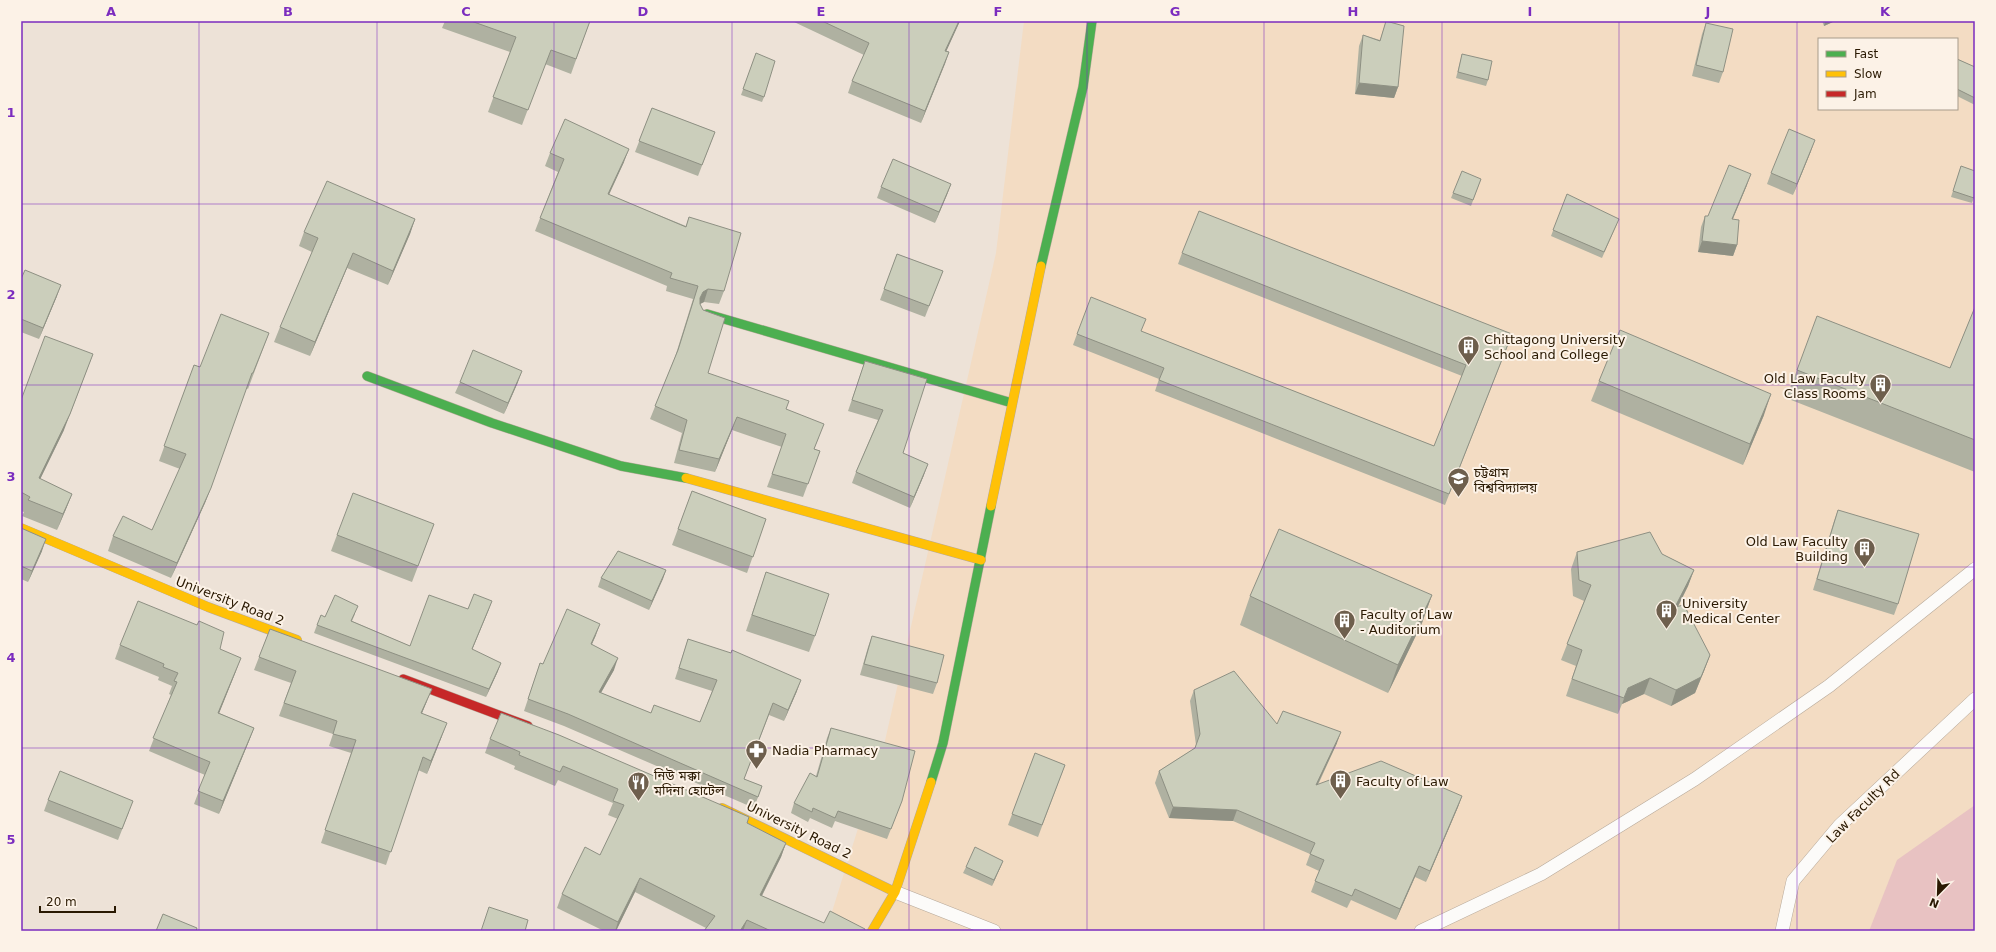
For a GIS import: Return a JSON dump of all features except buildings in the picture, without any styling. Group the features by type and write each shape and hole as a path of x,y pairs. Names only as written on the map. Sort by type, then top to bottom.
{"street":[{"path":"872,931 895,892 943,743 1031,310 1083,87 1092,21"},
{"path":"707,314 1012,403"},
{"path":"367,376 492,423 621,466 693,479 981,560"},
{"name":"University Road 2","path":"21,528 208,607 305,643"},
{"path":"395,676 537,729"},
{"name":"University Road 2","path":"713,804 895,892"}],"lane":[{"path":"1421,931 1541,874 1695,779 1829,686 1975,570"},
{"name":"Law Faculty Rd","path":"1782,931 1793,882 1840,826 1975,699"},
{"path":"895,892 994,931"}],"shaded area":[{"name":"চট্টগ্রাম বিশ্ববিদ্যালয়","path":"1024,21 1975,21 1975,931 826,931 884,745 996,253"},
{"path":"1975,805 1975,931 1869,931 1897,860"}],"traffic: fast":[{"path":"1041,266 1083,87 1092,21"},
{"path":"707,314 1012,403"},
{"path":"367,376 492,423 621,466 686,478"},
{"path":"931,782 943,743 991,506"}],"traffic: slow":[{"path":"991,506 1041,266"},
{"path":"686,478 981,560"},
{"path":"21,528 208,607 297,640"},
{"path":"872,931 895,892 931,782"},
{"path":"722,808 895,892"}],"traffic: jam":[{"path":"403,679 528,726"}],"place":[{"name":"Chittagong University School and College","path":"1468,366"},
{"name":"Old Law Faculty Class Rooms","path":"1881,404"},
{"name":"চট্টগ্রাম বিশ্ববিদ্যালয়","path":"1458,498"},
{"name":"Old Law Faculty Building","path":"1864,568"},
{"name":"University Medical Center","path":"1666,630"},
{"name":"Faculty of Law - Auditorium","path":"1344,640"},
{"name":"Nadia Pharmacy","path":"756,770"},
{"name":"Faculty of Law","path":"1340,800"},
{"name":"নিউ মক্কা মদিনা হোটেল","path":"638,802"}]}
